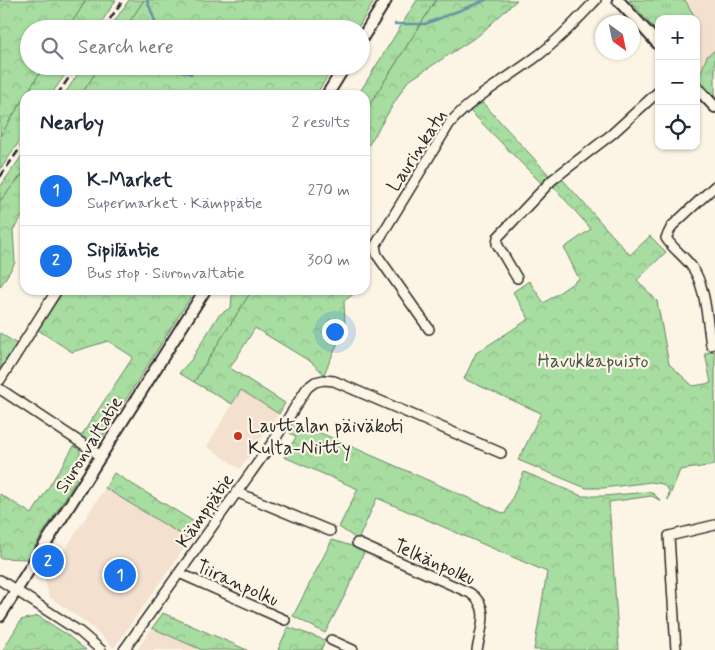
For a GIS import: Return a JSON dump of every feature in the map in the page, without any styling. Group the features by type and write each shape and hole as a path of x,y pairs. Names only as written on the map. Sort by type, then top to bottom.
{"main road":[{"path":"370,26 386,0"},
{"path":"618,0 655,41"},
{"path":"330,90 339,75"},
{"path":"700,90 715,107"},
{"name":"Siuronvaltatie","path":"0,616 202,295"}],"street":[{"name":"Laurinkatu","path":"429,329 377,255 375,246 450,123 461,110 556,42 596,0"},
{"path":"517,278 497,244 498,237 552,180 612,134 655,95"},
{"path":"711,344 700,280 691,265 666,238 672,226 715,186"},
{"path":"0,380 55,295"},
{"name":"Kämppätie","path":"124,650 277,436 307,388 315,382 324,380 334,381 501,453"},
{"path":"0,389 101,456"},
{"path":"236,492 330,531"},
{"path":"676,650 669,536 715,525"},
{"name":"Telkänpolku","path":"357,543 478,598 484,613 477,650"},
{"name":"Tiiranpolku","path":"179,573 285,620"},
{"path":"0,580 80,632 101,650"},
{"path":"331,640 354,650"}],"shaded area":[{"path":"629,0 715,0 715,98 700,81 700,15 655,15 655,29"},
{"name":"Lauttalan päiväkoti Kulta-Niitty","path":"241,390 279,414 240,469 207,446"},
{"path":"105,488 190,540 114,648 87,623 49,597 45,580"},
{"path":"152,628 202,650 137,650"}],"green space":[{"path":"0,0 86,0 74,20 20,20 20,75 38,75 29,90 20,90 20,104 0,136"},
{"path":"86,0 116,0 103,20 74,20"},
{"path":"129,0 144,0 131,20 115,20"},
{"path":"144,0 375,0 363,20 131,20"},
{"path":"417,0 436,0 370,104 370,90 361,90"},
{"path":"436,0 517,0 479,35 407,82 370,143 370,104"},
{"path":"629,0 685,0 694,15 655,15 655,29"},
{"path":"715,50 715,98 700,79 707,56"},
{"path":"38,75 65,75 54,90 29,90"},
{"path":"77,75 94,75 84,90 67,90"},
{"path":"94,75 328,75 319,90 84,90"},
{"path":"483,103 550,176 543,185 468,109"},
{"path":"20,104 20,140 0,170 0,136"},
{"path":"20,158 20,177 0,201 0,187"},
{"path":"20,177 20,220 13,230 15,263 0,287 0,201"},
{"name":"Havukkapuisto","path":"563,180 630,255 650,236 666,252 637,280 657,301 669,364 693,386 711,383 705,353 715,351 715,465 680,470 668,500 669,490 662,484 651,482 603,488 586,488 518,460 541,413 464,379 476,353 529,319 513,292 529,281 544,303 579,279 564,248 591,229 552,185"},
{"path":"61,295 192,295 103,436 95,441 81,436 133,357 108,341 72,352 38,330"},
{"path":"249,295 194,382 179,373 191,360 218,316 231,307 232,296"},
{"path":"249,295 352,295 344,301 345,327 324,374 311,362 255,328 230,368 285,403 279,414 241,390 232,404 194,382"},
{"path":"0,333 17,344 0,370"},
{"path":"291,420 505,514 524,472 582,496 648,492 654,494 661,501 652,496 609,502 619,650 534,650 547,572 377,498 358,540 339,527 358,489 284,457 296,437 290,433"},
{"path":"74,446 80,450 80,459 73,476 77,479 27,559 0,558 0,494 32,514"},
{"path":"114,473 201,526 190,540 105,488"},
{"path":"332,540 365,550 346,593 325,633 293,616"},
{"path":"163,613 247,650 202,650 152,628"},
{"path":"38,616 86,650 3,650 21,620"},
{"path":"288,627 325,640 321,650 278,650"}],"waterway":[{"path":"147,0 155,20"},
{"path":"395,24 425,24 486,0"}],"railway":[{"path":"109,20 123,0"},
{"path":"60,90 71,75"},
{"path":"0,177 20,148"}],"place":[{"name":"Lauttalan päiväkoti Kulta-Niitty","path":"238,436"},
{"name":"Sipiläntie","path":"48,561"},
{"name":"K-Market","path":"120,575"}]}
